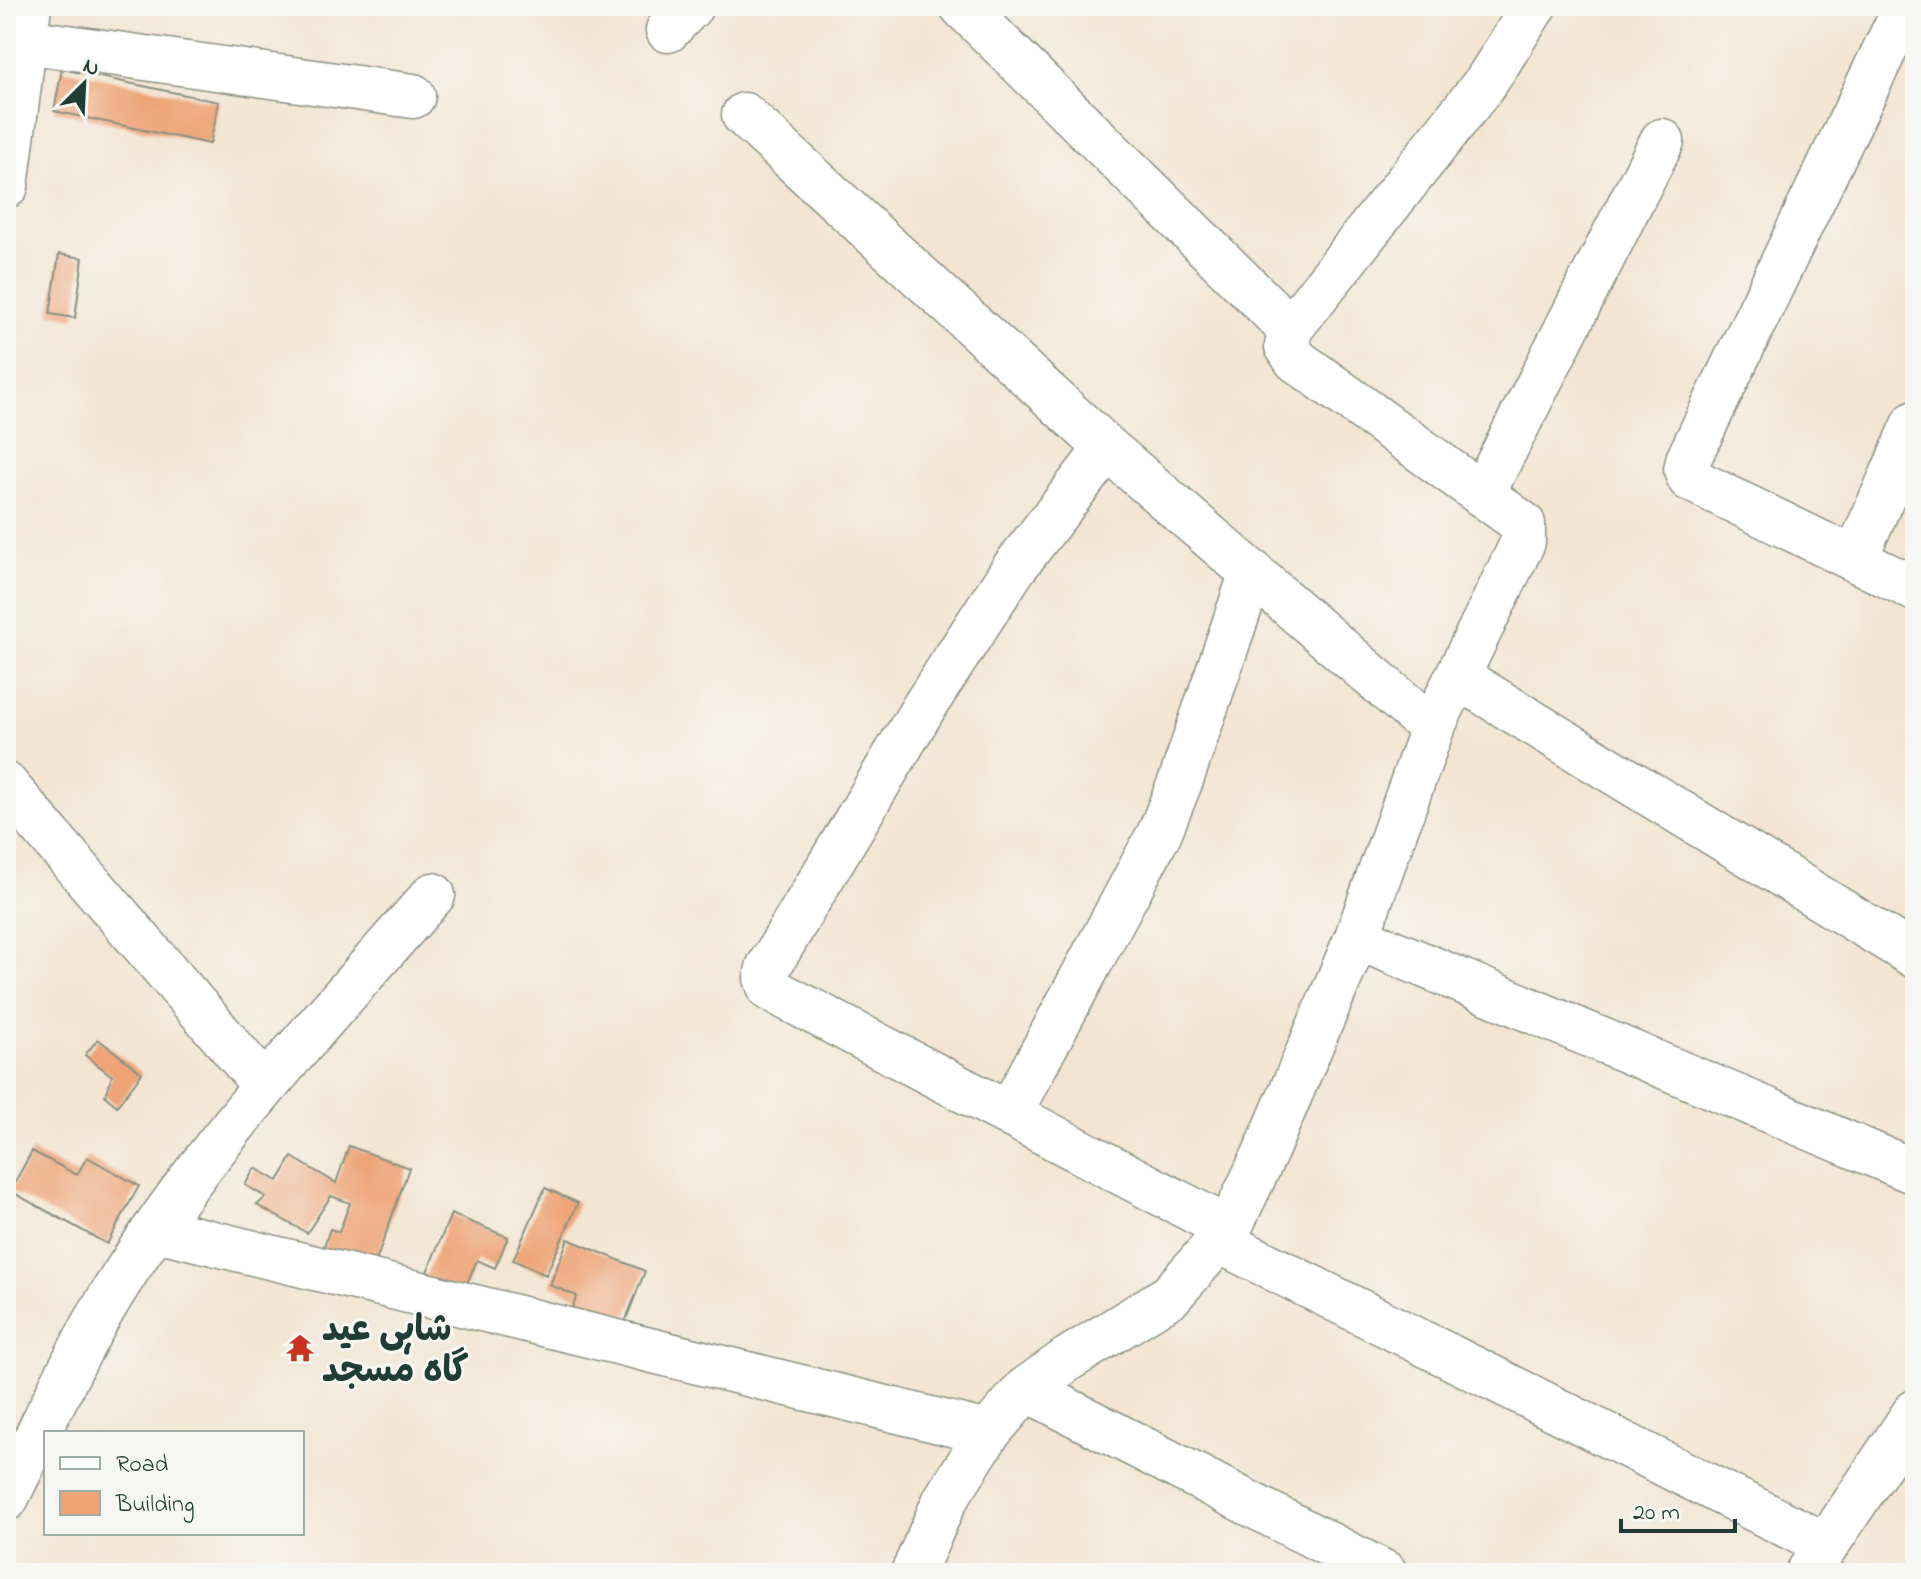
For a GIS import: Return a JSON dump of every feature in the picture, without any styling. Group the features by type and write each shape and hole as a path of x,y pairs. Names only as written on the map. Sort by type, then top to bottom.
{"street":[{"path":"962,6 1290,329"},
{"path":"913,1573 945,1500 988,1433 1026,1389 1068,1359 1170,1296 1224,1235 1262,1160 1357,937 1432,728 1523,542 1523,524 1296,360 1287,346 1290,329 1486,82 1534,6"},
{"path":"1902,14 1688,460 1686,470 1690,479 1915,589"},
{"path":"6,186 27,23 413,96"},
{"path":"744,115 1107,448 1432,728"},
{"path":"1482,495 1662,141"},
{"path":"1855,559 1915,423"},
{"path":"1107,448 1014,568 924,707 768,968 766,978 770,989 1009,1114 1817,1559 1915,1412"},
{"path":"1009,1114 1159,834 1181,780 1252,572"},
{"path":"1458,677 1915,956"},
{"path":"6,785 265,1086"},
{"path":"6,1499 102,1310 156,1229 265,1086 433,895"},
{"path":"1357,937 1915,1172"},
{"path":"156,1229 988,1433"},
{"path":"1026,1389 1385,1573"}],"building":[{"path":"62,69 219,102 210,144 54,111"},
{"path":"59,254 83,258 75,318 50,314"},
{"path":"98,1039 142,1073 117,1106 105,1096 112,1076 85,1055"},
{"path":"349,1146 409,1168 369,1281 318,1263 330,1229 339,1232 350,1203 331,1196 307,1233 257,1205 266,1197 245,1185 255,1168 278,1181 292,1157 336,1183"},
{"path":"32,1151 77,1175 87,1157 139,1186 107,1244 10,1191"},
{"path":"545,1188 578,1203 546,1275 513,1260"},
{"path":"451,1214 508,1237 495,1268 477,1260 462,1295 424,1279"},
{"path":"568,1239 645,1271 619,1337 568,1317 577,1296 550,1285"},
{"path":"6,1271 15,1274 6,1295"}],"place":[{"name":"شاہی عید گاہ مسجد","path":"300,1348"}]}
